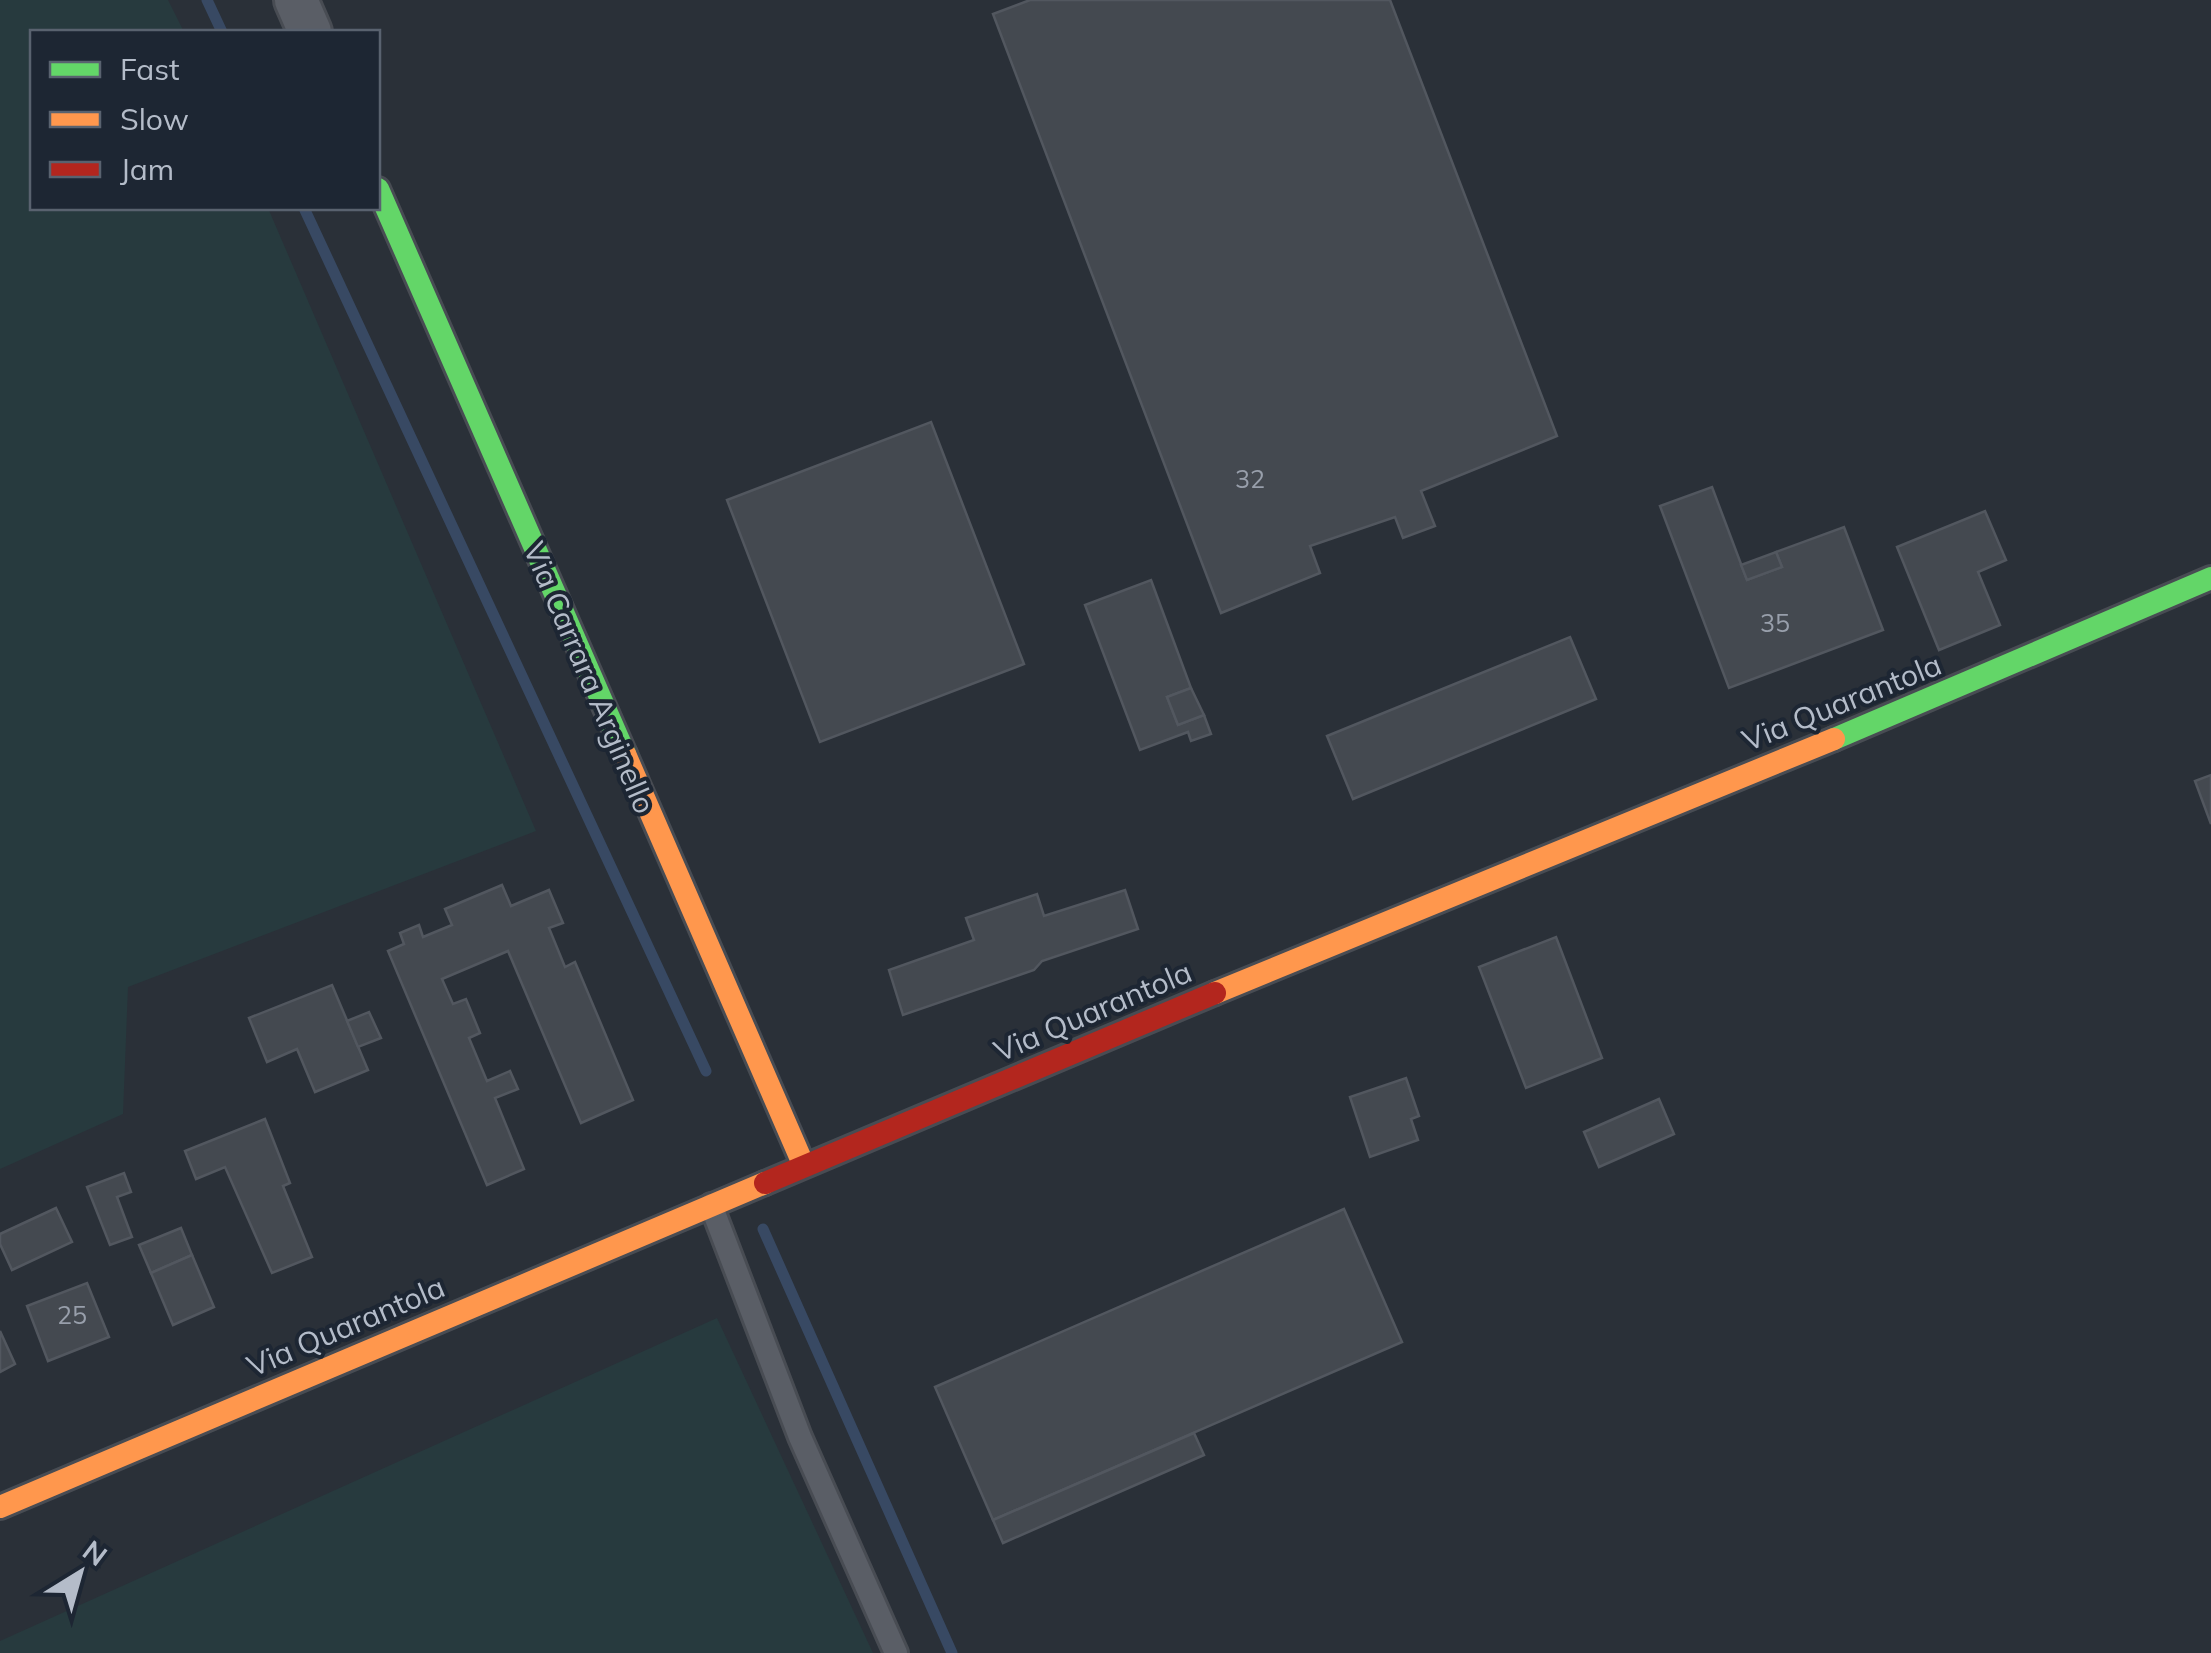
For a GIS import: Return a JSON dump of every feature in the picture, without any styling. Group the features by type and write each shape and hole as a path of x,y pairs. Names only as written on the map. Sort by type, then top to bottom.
{"main road":[{"name":"Via Carrara Arginello","path":"380,194 804,1166"},
{"name":"Via Quarantola","path":"0,1507 1218,992 1984,677 2211,578"}],"street":[{"path":"296,0 309,30"}],"lane":[{"path":"711,1205 800,1437 896,1653"}],"green space":[{"path":"0,0 168,0 183,30 30,30 30,210 269,210 536,831 128,987 123,1114 0,1169"},
{"path":"717,1318 873,1653 0,1653 0,1641"}],"building":[{"path":"1030,0 1390,0 1557,436 1421,491 1435,526 1403,538 1395,517 1310,546 1320,573 1221,613 993,14"},
{"path":"931,422 1024,664 820,742 727,500"},
{"path":"1712,487 1747,580 1782,567 1776,552 1844,527 1883,630 1729,688 1660,506"},
{"path":"1985,511 2006,560 1978,572 2000,625 1939,650 1897,547"},
{"path":"1776,552 1782,567 1747,580 1741,565"},
{"path":"1151,580 1191,688 1167,697 1178,725 1204,715 1211,734 1191,741 1188,732 1140,750 1085,605"},
{"path":"1570,637 1596,699 1353,799 1327,736"},
{"path":"1191,688 1204,715 1178,725 1167,697"},
{"path":"2211,775 2211,824 2195,781"},
{"path":"502,885 511,906 549,890 563,923 549,928 565,967 575,962 633,1100 581,1123 508,951 442,979 453,1004 466,999 480,1033 469,1038 487,1081 510,1071 518,1089 495,1098 524,1169 487,1185 388,951 404,944 400,933 419,925 423,937 452,925 445,909"},
{"path":"1125,890 1138,929 903,1015 889,970 974,940 966,918 1037,894 1044,916"},
{"path":"1556,937 1602,1058 1526,1088 1479,967"},
{"path":"332,985 368,1070 315,1092 297,1049 267,1062 249,1018"},
{"path":"369,1012 381,1038 358,1047 347,1021"},
{"path":"1406,1078 1419,1116 1411,1119 1418,1140 1370,1157 1350,1097"},
{"path":"1659,1099 1674,1134 1599,1167 1584,1132"},
{"path":"265,1119 290,1183 283,1186 312,1257 272,1273 225,1167 196,1179 185,1151"},
{"path":"124,1173 131,1192 117,1197 132,1237 110,1245 87,1187"},
{"path":"56,1208 72,1242 12,1270 0,1244 0,1234"},
{"path":"1344,1209 1402,1342 993,1520 935,1387"},
{"path":"181,1228 192,1255 151,1273 139,1245"},
{"path":"192,1255 214,1307 173,1325 151,1273"},
{"path":"87,1283 109,1337 48,1361 27,1306"},
{"path":"0,1331 15,1364 0,1372"},
{"path":"1194,1433 1204,1455 1003,1543 993,1520"}],"waterway":[{"path":"207,0 221,30"},
{"path":"305,210 706,1071"},
{"path":"763,1229 952,1653"}],"traffic: fast":[{"path":"380,194 625,754"},
{"path":"1834,739 2211,578"}],"traffic: slow":[{"path":"1215,993 1834,739"},
{"path":"625,754 804,1166"},
{"path":"0,1507 765,1183"}],"traffic: jam":[{"path":"765,1183 1215,993"}]}
